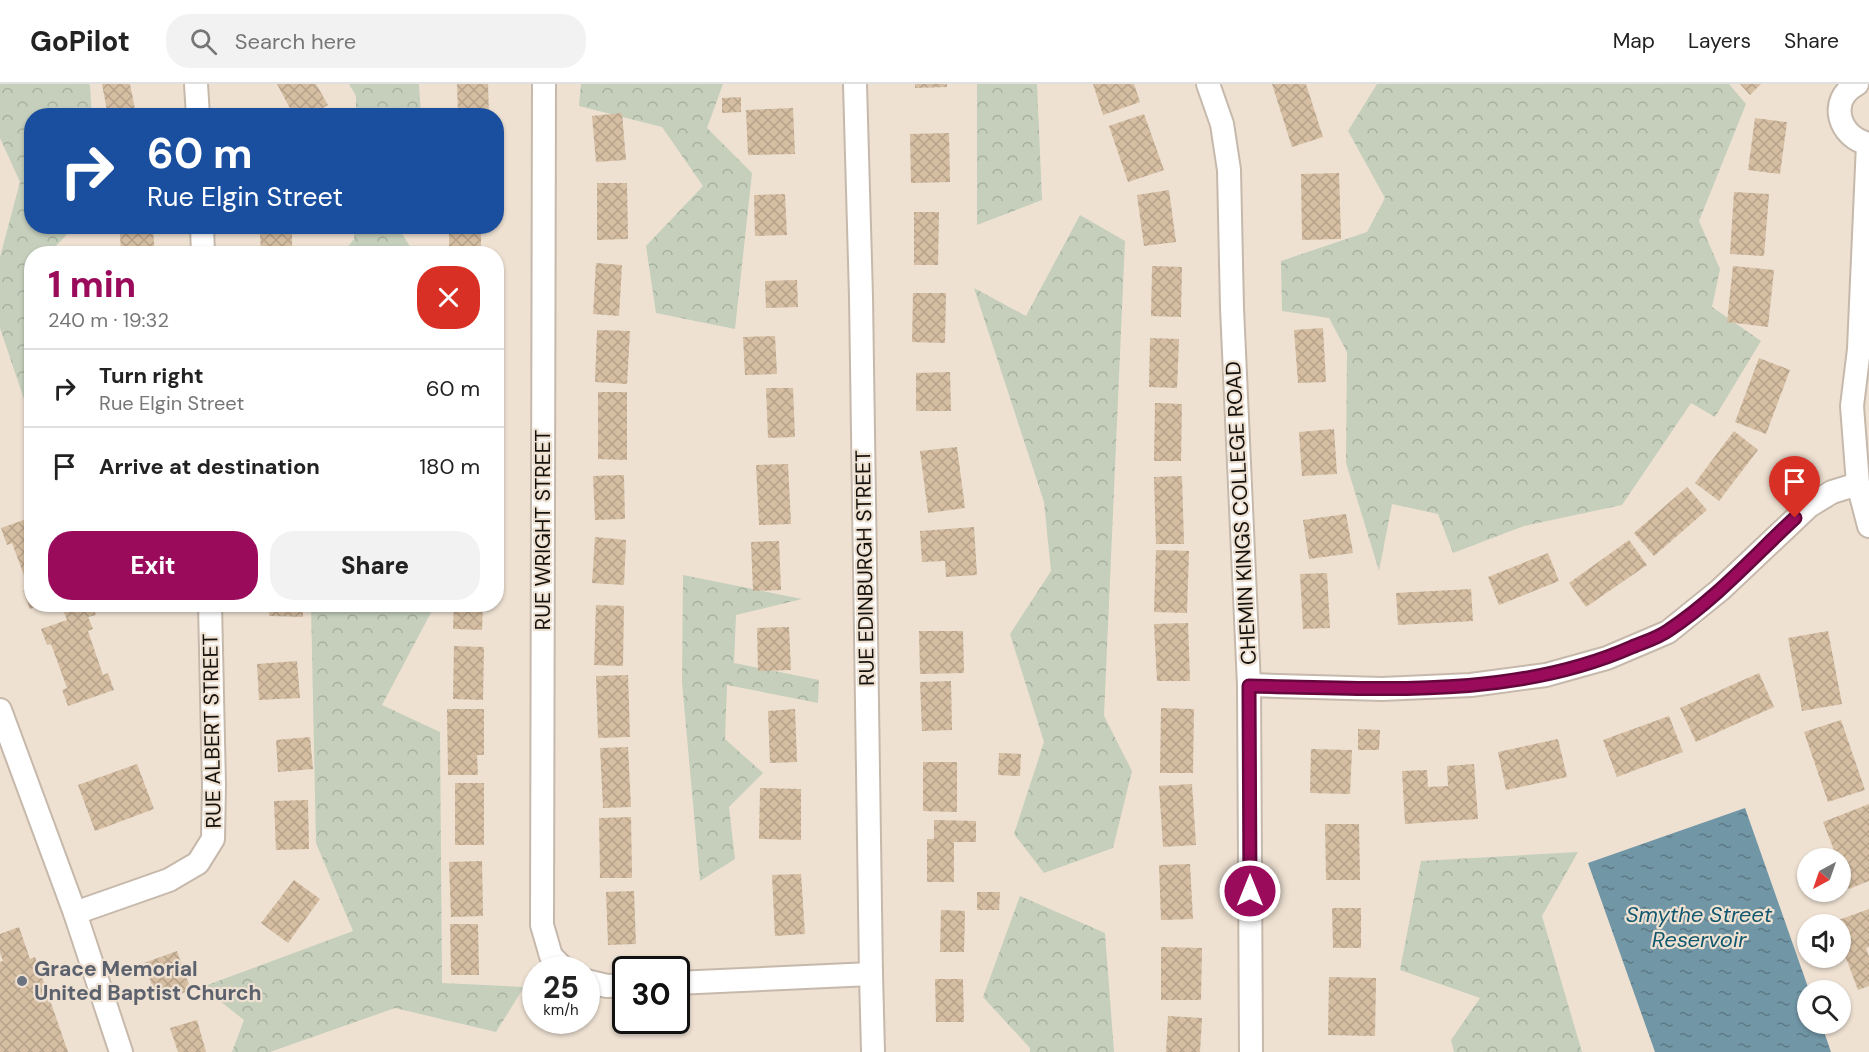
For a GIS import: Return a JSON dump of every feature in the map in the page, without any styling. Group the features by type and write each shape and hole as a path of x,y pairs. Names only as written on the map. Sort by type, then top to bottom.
{"street":[{"path":"196,84 198,108"},
{"name":"RUE WRIGHT STREET","path":"544,84 542,924 551,956"},
{"name":"RUE EDINBURGH STREET","path":"855,84 861,297 873,1052"},
{"name":"CHEMIN KINGS COLLEGE ROAD","path":"1209,84 1222,124 1229,170 1232,308 1249,686 1251,1052"},
{"path":"1857,84 1845,94 1840,104 1840,115 1842,126 1848,134 1857,141 1868,144 1864,349 1852,406 1858,484 1869,526"},
{"path":"1249,686 1382,689 1471,685 1546,675 1607,658 1668,632 1720,590 1809,506 1832,492 1858,484"},
{"name":"RUE ALBERT STREET","path":"75,913 169,880 198,863 213,839 210,612"},
{"path":"0,710 75,913 122,1052"},
{"path":"690,981 871,974"}],"green space":[{"path":"0,84 89,84 92,108 24,108 24,234 67,234 56,246 24,246 24,399 0,328 0,257 20,182 0,138"},
{"path":"349,84 419,84 421,108 356,108 356,96"},
{"path":"581,84 723,84 707,128 752,173 735,329 656,313 646,246 703,186 662,127 579,106"},
{"path":"977,84 1037,84 1042,200 977,225"},
{"path":"1377,84 1729,84 1746,104 1699,221 1720,269 1712,307 1761,341 1715,417 1691,403 1622,505 1524,526 1453,553 1438,514 1392,504 1379,571 1346,463 1347,352 1329,318 1282,311 1281,261 1367,232 1385,198 1348,131"},
{"path":"1080,215 1125,241 1104,716 1132,771 1113,848 1044,873 1014,834 1044,742 1010,634 1051,571 1044,502 974,288 1026,316"},
{"path":"354,234 402,234 410,246 348,246 354,239"},
{"path":"683,575 802,599 736,615 734,663 819,680 818,703 727,685 725,739 763,773 729,807 735,859 700,881 682,682"},
{"path":"311,612 431,612 382,705 440,732 442,983 522,987 522,990 496,1032 395,1008 270,1052 232,1052 244,1020 202,987 353,931 316,843"},
{"path":"1578,852 1542,916 1582,1052 1454,1052 1451,1040 1480,998 1400,970 1421,861"},
{"path":"1020,896 1105,933 1114,1052 1030,1052 1030,1048 983,997"}],"water":[{"name":"Smythe Street Reservoir","path":"1745,808 1797,956 1797,968 1801,968 1805,980 1797,980 1797,1034 1825,1034 1831,1052 1655,1052 1588,863"}],"building":[{"path":"102,84 130,84 135,108 106,108"},
{"path":"277,84 316,84 328,105 323,108 290,108"},
{"path":"457,84 488,84 489,108 458,108"},
{"path":"915,84 947,84 947,87 915,88"},
{"path":"1093,84 1134,84 1140,102 1103,115"},
{"path":"1272,84 1306,84 1323,137 1292,147"},
{"path":"1740,84 1761,84 1750,95"},
{"path":"741,97 741,112 722,113 722,98"},
{"path":"793,108 795,154 748,155 746,110"},
{"path":"622,113 626,160 596,162 592,116"},
{"path":"1144,114 1164,170 1128,182 1109,126"},
{"path":"1755,118 1787,122 1780,174 1748,170"},
{"path":"949,133 950,182 911,183 910,134"},
{"path":"1339,173 1341,239 1302,240 1301,174"},
{"path":"597,183 627,183 628,239 597,240"},
{"path":"1169,190 1176,242 1144,246 1137,195"},
{"path":"1734,192 1769,194 1764,256 1730,254"},
{"path":"785,194 787,235 755,236 754,195"},
{"path":"914,212 939,212 938,265 914,265"},
{"path":"120,234 153,234 154,246 121,246"},
{"path":"260,234 292,234 292,246 261,246"},
{"path":"449,234 481,234 481,246 449,246"},
{"path":"596,263 622,265 619,316 593,314"},
{"path":"1152,266 1182,267 1181,317 1151,316"},
{"path":"1733,266 1774,270 1768,327 1727,322"},
{"path":"797,280 798,307 766,308 765,281"},
{"path":"913,293 946,293 945,343 912,342"},
{"path":"1323,328 1326,382 1298,383 1294,330"},
{"path":"597,330 630,331 627,384 595,382"},
{"path":"775,336 777,374 745,375 743,337"},
{"path":"1150,338 1179,339 1177,388 1149,387"},
{"path":"1759,358 1790,370 1766,434 1735,422"},
{"path":"950,372 951,411 916,411 916,373"},
{"path":"766,388 793,388 795,437 768,438"},
{"path":"598,392 627,392 627,460 598,459"},
{"path":"1155,403 1182,404 1181,461 1154,461"},
{"path":"1334,429 1337,474 1302,476 1299,432"},
{"path":"1734,431 1758,450 1719,501 1695,483"},
{"path":"957,447 965,508 928,513 920,451"},
{"path":"788,464 791,524 759,525 756,465"},
{"path":"624,475 625,519 595,520 593,476"},
{"path":"1182,476 1184,544 1156,544 1154,477"},
{"path":"1687,487 1707,510 1654,556 1634,533"},
{"path":"1346,514 1353,553 1309,559 1303,520"},
{"path":"24,520 24,575 12,543 7,545 1,528"},
{"path":"974,527 977,575 946,577 945,561 922,562 920,531"},
{"path":"595,537 626,540 624,585 592,583"},
{"path":"1629,540 1647,565 1586,607 1569,583"},
{"path":"779,541 781,590 753,591 751,542"},
{"path":"1156,550 1189,551 1187,613 1154,612"},
{"path":"1548,553 1559,581 1499,605 1488,577"},
{"path":"1327,573 1330,628 1303,629 1300,574"},
{"path":"1471,589 1473,621 1398,625 1396,593"},
{"path":"596,605 624,606 623,666 594,665"},
{"path":"64,612 95,612 96,615 88,617 93,629 88,631 103,675 108,673 114,690 68,706 62,690 67,688 51,644 47,645 41,629 67,620"},
{"path":"269,612 303,612 303,617 269,616"},
{"path":"454,612 483,612 482,630 453,629"},
{"path":"1188,623 1190,681 1157,681 1154,624"},
{"path":"789,627 791,670 758,671 757,628"},
{"path":"919,631 963,631 964,673 920,674"},
{"path":"1828,631 1842,704 1802,711 1788,638"},
{"path":"454,646 484,647 483,700 453,699"},
{"path":"297,661 300,698 259,700 257,664"},
{"path":"1759,673 1774,707 1696,742 1680,708"},
{"path":"628,675 630,737 598,738 596,676"},
{"path":"951,681 952,730 922,731 920,682"},
{"path":"1161,708 1194,709 1193,773 1160,773"},
{"path":"447,709 484,709 484,755 477,755 478,775 448,775"},
{"path":"795,709 797,762 770,763 768,711"},
{"path":"1669,716 1683,752 1617,777 1603,740"},
{"path":"1841,720 1865,790 1828,802 1804,732"},
{"path":"1358,729 1380,730 1379,750 1358,750"},
{"path":"310,737 313,769 278,772 276,740"},
{"path":"1558,739 1567,777 1506,790 1498,752"},
{"path":"628,747 631,807 603,808 600,748"},
{"path":"1311,749 1352,750 1350,794 1310,793"},
{"path":"999,753 1021,754 1020,776 998,775"},
{"path":"923,762 957,762 957,812 923,811"},
{"path":"137,764 154,809 95,831 78,785"},
{"path":"1474,764 1478,819 1405,824 1402,771 1427,770 1428,787 1448,786 1447,766"},
{"path":"455,783 484,783 484,845 455,845"},
{"path":"1192,784 1196,845 1163,847 1159,786"},
{"path":"760,788 801,789 801,840 759,839"},
{"path":"308,800 309,849 276,850 274,801"},
{"path":"1869,804 1869,881 1851,888 1851,848 1833,848 1823,822"},
{"path":"631,817 632,878 600,878 599,818"},
{"path":"934,820 976,821 976,842 954,842 954,882 927,882 927,839 934,839"},
{"path":"1325,824 1359,824 1360,880 1326,880"},
{"path":"482,861 483,916 451,917 449,862"},
{"path":"1190,864 1193,919 1161,920 1159,865"},
{"path":"801,874 805,934 775,936 772,875"},
{"path":"294,880 320,899 288,943 261,923"},
{"path":"634,891 636,944 608,945 606,892"},
{"path":"977,892 1000,892 999,910 977,910"},
{"path":"1332,908 1361,908 1361,948 1333,948"},
{"path":"1869,909 1869,947 1866,948 1869,957 1869,986 1858,990 1850,968 1851,916"},
{"path":"941,910 965,911 964,952 940,952"},
{"path":"450,924 478,924 479,975 451,975"},
{"name":"Grace Memorial United Baptist Church","path":"19,927 30,959 35,957 68,1052 0,1052 0,962 3,961 0,953 0,934"},
{"path":"1161,947 1202,948 1201,1000 1161,1000"},
{"path":"177,951 191,990 158,1002 144,963"},
{"path":"1329,977 1376,978 1375,1036 1328,1035"},
{"path":"935,979 963,979 964,1022 936,1022"},
{"path":"1168,1016 1202,1018 1200,1052 1166,1052"},
{"path":"197,1020 206,1052 178,1052 170,1028"}],"place":[{"name":"Grace Memorial United Baptist Church","path":"22,981"}],"route":[{"path":"1250,891 1249,686 1382,689 1471,685 1546,675 1607,658 1668,632 1720,590 1795,518"}]}
